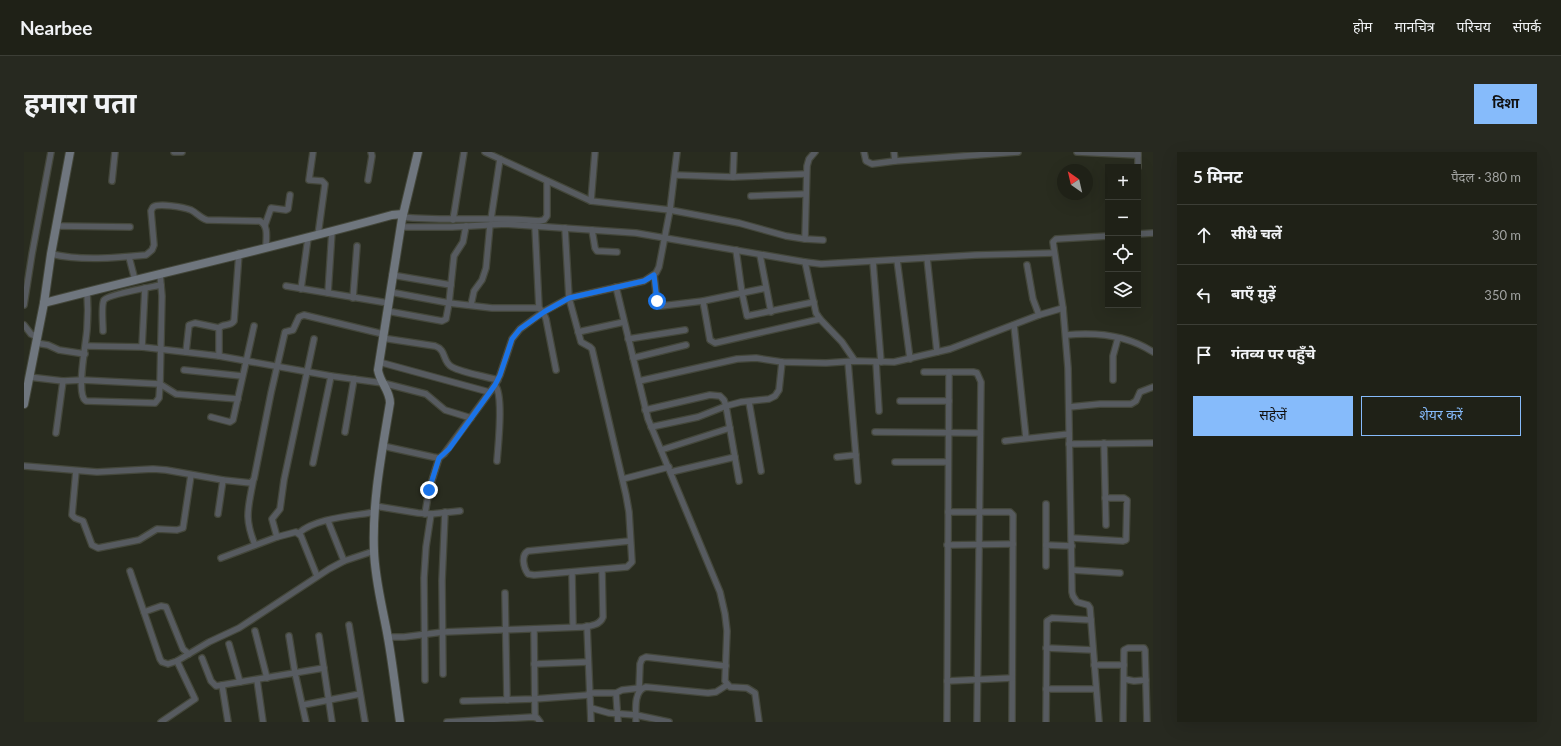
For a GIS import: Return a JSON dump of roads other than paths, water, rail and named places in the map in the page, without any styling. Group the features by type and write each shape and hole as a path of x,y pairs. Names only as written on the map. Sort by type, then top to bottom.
{"street":[{"path":"24,305 51,152"},
{"path":"24,404 29,377 41,342 44,303 51,254 70,152"},
{"path":"112,181 115,152"},
{"path":"174,152 182,152"},
{"path":"313,152 309,180 322,181 324,184 318,236"},
{"path":"400,722 388,637 377,585 374,551 378,470 390,403 390,396 379,377 378,362 402,220 418,152"},
{"path":"453,220 464,152"},
{"path":"485,152 591,201 670,210 739,223 804,239 823,240"},
{"path":"591,201 595,152"},
{"path":"425,680 425,563 429,490 439,458 449,449 496,383 512,339 520,329 541,310 569,298 644,281 654,275 659,267 666,236 677,152"},
{"path":"733,177 734,152"},
{"path":"804,239 807,166 809,159 815,152"},
{"path":"864,152 868,164 922,159 951,154 1018,152"},
{"path":"894,152 895,161"},
{"path":"922,152 922,159"},
{"path":"1077,152 1138,154"},
{"path":"368,180 372,153"},
{"path":"471,305 474,290 482,280 486,268 490,222 500,159"},
{"path":"675,174 733,177 806,174"},
{"path":"44,303 266,247 318,236 392,215 402,220 466,226 490,222 544,220 547,211 547,181"},
{"path":"751,196 806,194"},
{"path":"266,247 265,225 271,208 288,209 290,196"},
{"path":"51,254 71,257 129,257 146,255 152,250 154,245 151,210 156,205 189,209 199,217 207,220 260,221 265,225"},
{"path":"402,220 490,222 666,236 805,262 873,262 976,255 1053,247"},
{"path":"56,226 130,227"},
{"path":"286,286 353,298 442,321 446,319 449,303 454,256 463,242 466,226"},
{"path":"536,226 541,310 546,319 556,370"},
{"path":"565,228 569,298 581,342 590,347 592,350 623,479 629,512 632,562 627,567 572,573 530,575 525,568 524,554 528,551 630,541"},
{"path":"592,230 597,252 617,252"},
{"path":"328,294 332,231"},
{"path":"1141,234 1153,233"},
{"path":"1099,722 1090,608 1088,605 1077,602 1073,596 1066,335 1053,241 1056,239 1105,236"},
{"path":"301,289 308,238"},
{"path":"353,298 357,246"},
{"path":"736,250 747,316 814,302"},
{"path":"186,352 189,325 195,323 219,328 230,325 234,321 239,254"},
{"path":"760,254 771,312"},
{"path":"129,257 135,280"},
{"path":"926,258 937,352"},
{"path":"897,260 910,359"},
{"path":"805,262 816,313 842,342 855,361"},
{"path":"873,262 879,362 878,411"},
{"path":"1027,265 1033,299 1039,315"},
{"path":"87,292 88,309 82,396 86,401 154,403 159,398 160,384 160,274"},
{"path":"392,275 451,285"},
{"path":"654,275 657,301 661,306 703,301 766,288"},
{"path":"103,331 104,300 111,296 161,285"},
{"path":"616,287 645,410 720,592 727,631 726,666 724,677 730,688 747,688 755,693 759,722"},
{"path":"142,348 145,288"},
{"path":"390,292 449,303 492,308 541,310"},
{"path":"703,301 710,340 715,343 820,319"},
{"path":"639,381 737,359 762,359 782,362 894,362 937,352 974,340 1039,315 1063,308"},
{"path":"255,544 247,518 253,482 284,333 287,330 294,328 301,316 383,336 435,346 440,348 446,361 452,367 496,383"},
{"path":"578,332 624,322"},
{"path":"24,325 31,334 41,342 59,350 85,354"},
{"path":"1014,325 1026,438"},
{"path":"211,417 232,422 254,326"},
{"path":"219,328 219,356"},
{"path":"628,339 685,330"},
{"path":"1066,335 1098,334 1136,342 1153,352"},
{"path":"1113,380 1113,356 1118,338"},
{"path":"277,537 272,519 280,509 284,480 314,339"},
{"path":"633,358 686,345"},
{"path":"86,346 142,348 219,356 331,376 383,383 423,392 445,410 471,418"},
{"path":"378,362 489,392"},
{"path":"651,427 698,417 726,406 769,399 775,396 779,390 782,362"},
{"path":"848,362 858,481"},
{"path":"184,370 242,376"},
{"path":"924,372 973,372 977,373 980,377 977,722"},
{"path":"947,722 949,372"},
{"path":"313,463 331,376"},
{"path":"29,377 62,381 82,380 160,384 176,394 238,399"},
{"path":"345,432 354,379"},
{"path":"56,433 62,381"},
{"path":"496,383 500,401 497,461"},
{"path":"1069,407 1092,404 1131,404 1136,401 1140,392 1153,387"},
{"path":"645,410 710,395 720,396 724,400 726,406 739,481"},
{"path":"900,401 949,401"},
{"path":"749,402 761,471"},
{"path":"661,450 730,428"},
{"path":"875,432 980,433"},
{"path":"1005,441 1069,434"},
{"path":"1104,443 1106,524"},
{"path":"1069,444 1153,443"},
{"path":"383,446 439,458"},
{"path":"837,457 856,455"},
{"path":"623,479 735,457"},
{"path":"895,462 948,462"},
{"path":"25,466 76,472 153,469 223,480 248,483 253,482"},
{"path":"76,472 72,514 75,518 83,521 92,545 98,548 139,540 157,530 177,530 183,528 185,526 191,475"},
{"path":"218,514 223,480"},
{"path":"1072,538 1126,540 1126,500 1124,498 1105,498"},
{"path":"1046,504 1046,566"},
{"path":"221,558 255,544 296,532 299,533 312,525 375,509 428,514 460,511"},
{"path":"443,674 442,554 445,512"},
{"path":"948,512 1012,513 1013,515 1012,722"},
{"path":"328,521 344,561"},
{"path":"299,533 317,576"},
{"path":"948,545 1013,544"},
{"path":"1046,545 1072,546"},
{"path":"130,571 162,662 168,664 177,661 251,621 317,576 344,561 374,551"},
{"path":"388,637 404,637 443,632 587,626 599,622 603,617 602,570"},
{"path":"1072,570 1120,573"},
{"path":"572,573 573,626"},
{"path":"505,594 507,700"},
{"path":"144,612 161,606 166,607 183,649 189,654"},
{"path":"1046,722 1046,648 1048,620 1052,618 1091,620"},
{"path":"349,625 365,722"},
{"path":"587,626 589,694 592,722"},
{"path":"534,629 535,717 540,722"},
{"path":"254,631 267,678"},
{"path":"290,636 295,673 306,722"},
{"path":"320,636 332,722"},
{"path":"229,644 240,682"},
{"path":"1046,648 1093,650"},
{"path":"1123,722 1125,649 1144,648 1147,722"},
{"path":"202,658 211,681 216,686 324,668"},
{"path":"636,722 638,694 640,689 640,664 642,659 646,658 726,666"},
{"path":"161,722 195,699 177,661"},
{"path":"534,664 588,662"},
{"path":"1094,665 1124,665"},
{"path":"947,681 1012,678"},
{"path":"1124,679 1134,681 1146,680"},
{"path":"256,680 263,722"},
{"path":"222,685 228,722"},
{"path":"463,701 534,699 616,693 622,690 640,689 646,687 708,693 716,692 727,685"},
{"path":"1046,688 1096,688"},
{"path":"616,693 618,722"},
{"path":"303,705 360,694"},
{"path":"591,708 668,722"},
{"path":"447,722 515,720 535,717"}]}
